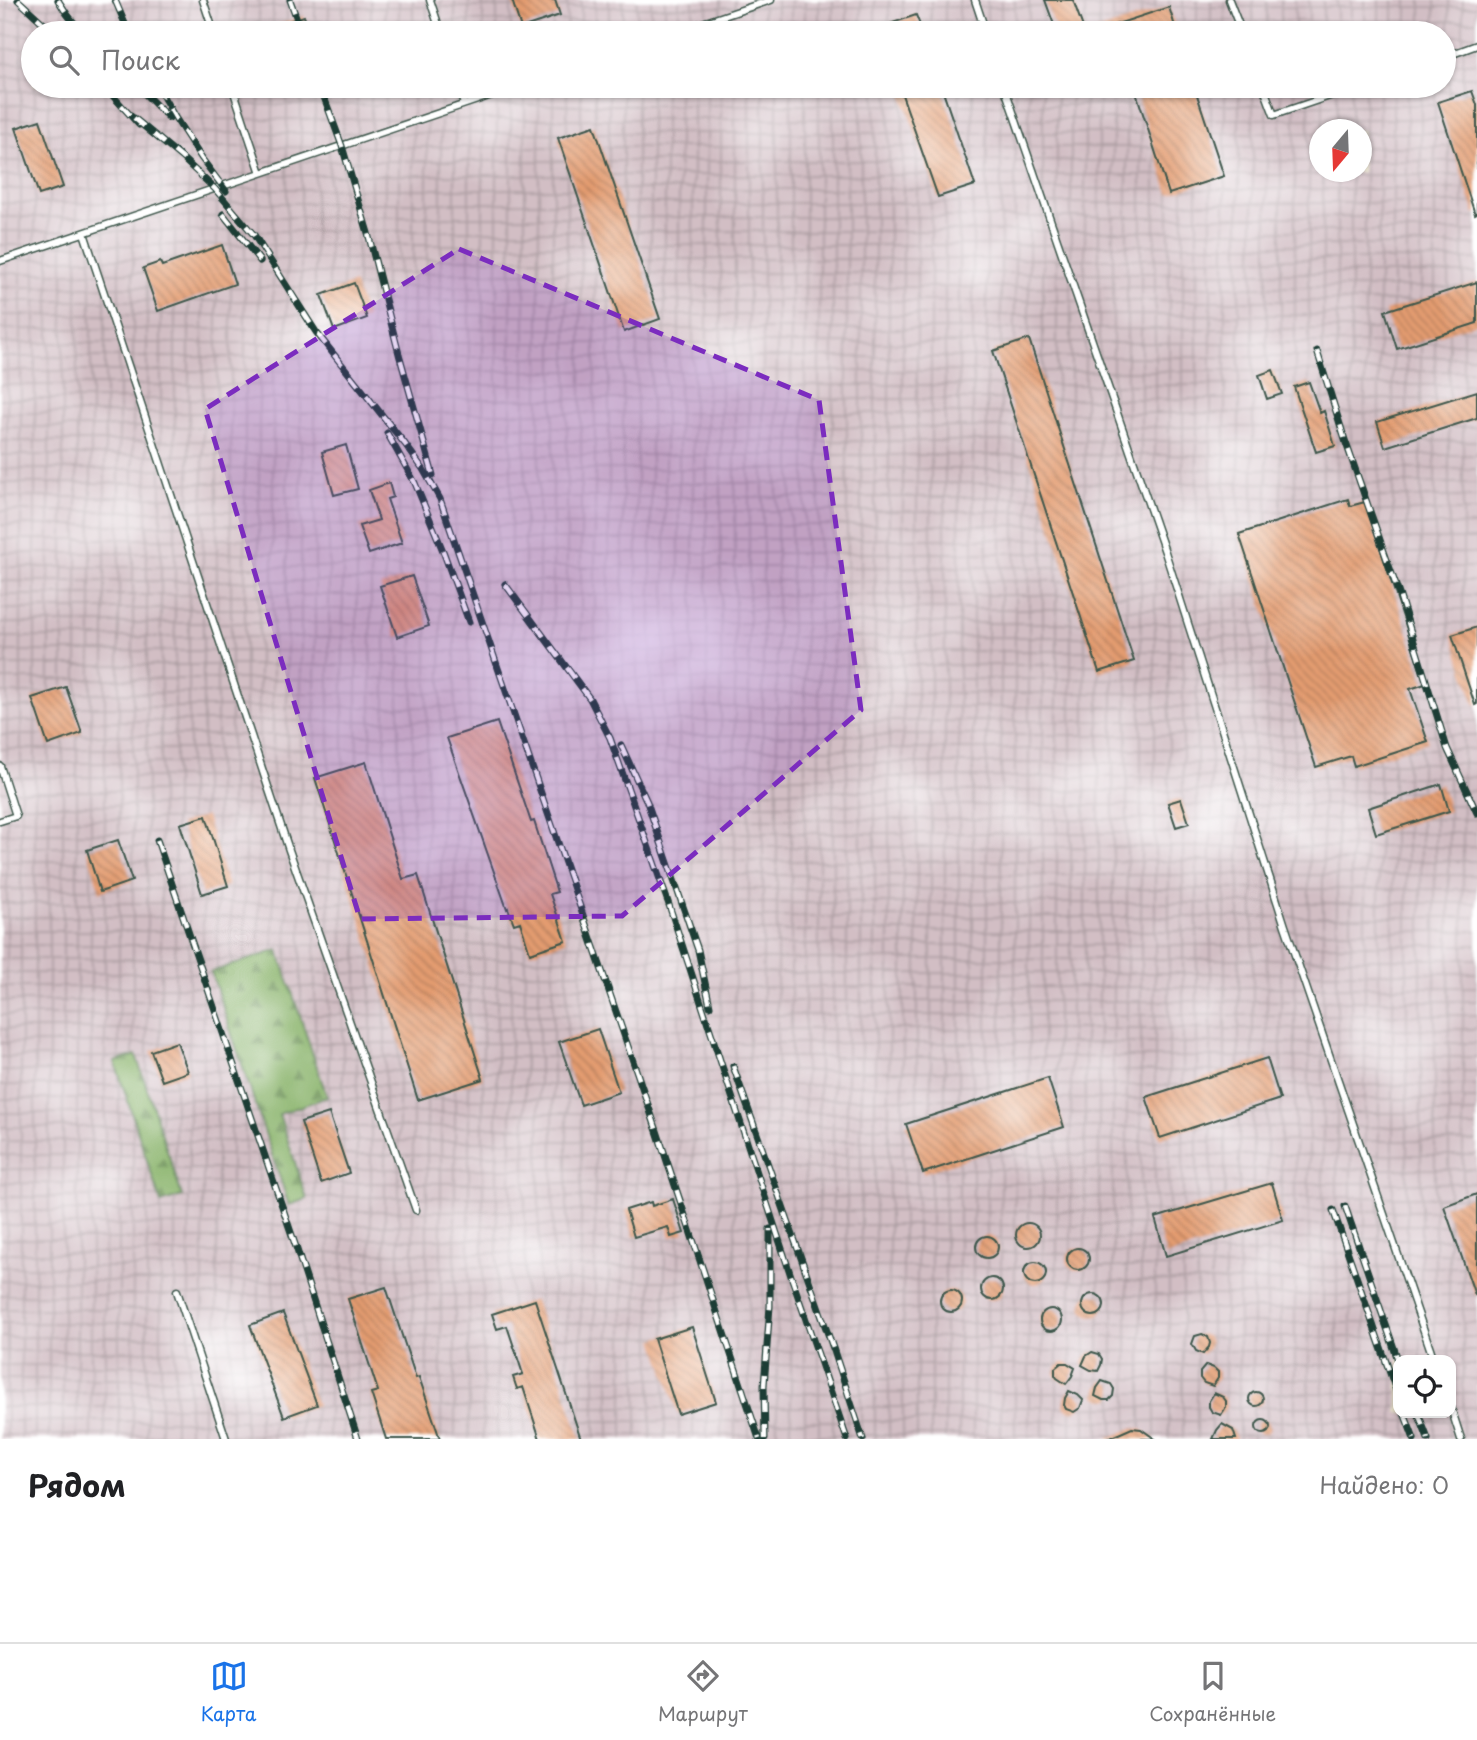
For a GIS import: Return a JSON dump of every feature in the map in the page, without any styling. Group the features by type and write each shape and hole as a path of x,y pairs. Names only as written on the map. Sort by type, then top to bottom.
{"lane":[{"path":"203,0 210,21"},
{"path":"430,0 437,21"},
{"path":"709,21 771,0"},
{"path":"975,0 982,21"},
{"path":"1229,0 1237,21"},
{"path":"1456,53 1477,45"},
{"path":"236,98 261,173"},
{"path":"462,98 464,104"},
{"path":"0,261 482,98"},
{"path":"1008,98 1165,551 1285,926 1432,1355"},
{"path":"1268,98 1274,115 1324,98"},
{"path":"84,233 289,850 416,1210"},
{"path":"0,766 16,816 0,821"},
{"path":"177,1291 226,1439"},
{"path":"1454,1418 1461,1439"}],"highlighted area":[{"path":"459,249 819,400 861,710 622,916 360,919 205,409"}],"shaded area":[{"path":"0,0 1477,0 1477,1439 0,1439"}],"green space":[{"path":"278,950 327,1097 279,1114 307,1199 289,1205 211,972"},
{"path":"136,1055 182,1196 161,1203 115,1062"}],"building":[{"path":"512,0 555,0 560,15 542,21 519,21"},
{"path":"1045,0 1073,0 1081,21 1053,21"},
{"path":"1169,7 1173,21 1126,21"},
{"path":"916,15 918,21 898,21"},
{"path":"304,16 306,21 289,21"},
{"path":"1472,91 1477,105 1475,214 1438,102"},
{"path":"903,98 945,98 975,185 938,197"},
{"path":"1138,98 1198,98 1224,176 1169,194"},
{"path":"40,120 63,187 39,195 16,128"},
{"path":"594,126 660,319 624,332 558,138"},
{"path":"222,245 235,284 158,311 143,268 160,262 162,266"},
{"path":"1477,282 1477,323 1397,349 1385,311"},
{"path":"354,283 367,318 334,330 321,295"},
{"path":"1029,339 1134,661 1099,672 993,351"},
{"path":"1273,370 1282,394 1267,399 1259,375"},
{"path":"1309,382 1320,413 1324,411 1335,446 1316,452 1294,387"},
{"path":"1477,391 1477,418 1385,447 1377,422"},
{"path":"346,445 358,489 334,495 322,452"},
{"path":"389,483 393,497 387,499 402,543 369,554 359,526 379,520 369,490"},
{"path":"1348,499 1350,506 1365,502 1425,684 1410,689 1428,742 1354,766 1351,756 1316,767 1239,534"},
{"path":"412,576 429,626 397,637 380,586"},
{"path":"1477,627 1477,704 1475,705 1452,635"},
{"path":"66,687 82,733 48,745 32,698"},
{"path":"497,722 557,892 550,894 566,941 530,953 520,922 514,924 507,909 447,738"},
{"path":"366,762 403,879 418,875 483,1079 418,1100 315,778"},
{"path":"1441,784 1449,811 1376,834 1368,808"},
{"path":"1181,799 1189,823 1176,827 1168,803"},
{"path":"206,816 228,886 202,894 180,824"},
{"path":"118,840 132,881 100,892 87,850"},
{"path":"598,1029 619,1092 581,1105 559,1042"},
{"path":"177,1042 188,1072 162,1081 151,1051"},
{"path":"1267,1058 1280,1099 1160,1138 1146,1097"},
{"path":"1048,1078 1064,1127 923,1173 906,1124"},
{"path":"329,1113 349,1173 321,1183 301,1122"},
{"path":"1272,1183 1283,1220 1166,1256 1155,1218"},
{"path":"1477,1194 1477,1294 1475,1295 1444,1206"},
{"path":"673,1199 684,1233 671,1237 668,1227 634,1237 626,1210"},
{"path":"1028,1223 1036,1227 1040,1235 1036,1243 1028,1247 1020,1243 1016,1235 1020,1227"},
{"path":"983,1236 991,1236 998,1243 998,1251 991,1258 983,1258 976,1251 976,1243"},
{"path":"1074,1248 1082,1248 1089,1255 1089,1263 1082,1270 1074,1270 1067,1263 1067,1255"},
{"path":"1035,1262 1043,1265 1046,1273 1043,1281 1035,1284 1027,1281 1024,1273 1027,1265"},
{"path":"988,1278 996,1278 1003,1285 1003,1293 996,1300 988,1300 981,1293 981,1285"},
{"path":"386,1287 416,1378 419,1377 440,1439 386,1439 371,1393 378,1391 348,1299"},
{"path":"947,1290 955,1290 962,1297 962,1305 955,1312 947,1312 940,1305 940,1297"},
{"path":"1089,1294 1097,1294 1104,1301 1104,1309 1097,1316 1089,1316 1082,1309 1082,1301"},
{"path":"535,1300 581,1439 540,1439 523,1387 517,1389 513,1377 523,1374 507,1326 497,1329 492,1314"},
{"path":"1047,1309 1055,1309 1062,1316 1062,1324 1055,1331 1047,1331 1040,1324 1040,1316"},
{"path":"283,1313 317,1405 284,1417 250,1325"},
{"path":"692,1327 716,1402 678,1414 654,1339"},
{"path":"1202,1334 1208,1337 1210,1343 1203,1354 1196,1351 1192,1344 1195,1336"},
{"path":"1092,1352 1099,1354 1102,1359 1098,1371 1082,1365 1086,1356"},
{"path":"1061,1363 1075,1368 1066,1384 1055,1375 1055,1368"},
{"path":"1206,1365 1218,1372 1213,1386 1204,1383 1200,1378 1200,1372"},
{"path":"1102,1381 1111,1384 1114,1389 1109,1400 1095,1396"},
{"path":"1069,1391 1083,1400 1080,1408 1074,1412 1066,1409 1064,1405"},
{"path":"1256,1392 1261,1394 1261,1404 1256,1406 1251,1404 1249,1399 1251,1394"},
{"path":"1214,1393 1226,1401 1221,1415 1212,1412 1209,1407"},
{"path":"1263,1420 1268,1422 1268,1432 1263,1434 1258,1432 1256,1427 1258,1422"},
{"path":"1222,1424 1233,1430 1236,1439 1213,1439"},
{"path":"1132,1428 1141,1429 1155,1439 1107,1439"}],"railway":[{"path":"18,0 41,21"},
{"path":"58,0 73,21"},
{"path":"115,0 124,21"},
{"path":"290,0 298,21"},
{"path":"115,98 139,125"},
{"path":"149,98 169,118"},
{"path":"164,98 202,159 226,191"},
{"path":"324,98 368,233 433,475"},
{"path":"134,118 215,189 254,235 316,332 405,444 440,499 657,1131 759,1439"},
{"path":"223,214 260,261"},
{"path":"1317,351 1400,597 1447,748 1477,813"},
{"path":"387,433 415,483 469,622"},
{"path":"505,584 590,699 610,738 668,902 847,1439"},
{"path":"621,745 647,802 698,950 710,1006"},
{"path":"157,840 297,1250 358,1439"},
{"path":"733,1066 863,1439"},
{"path":"1345,1206 1396,1355"},
{"path":"1333,1210 1393,1382"},
{"path":"765,1439 764,1386 770,1306 770,1229"},
{"path":"1406,1418 1414,1439"},
{"path":"1420,1418 1428,1439"}]}
